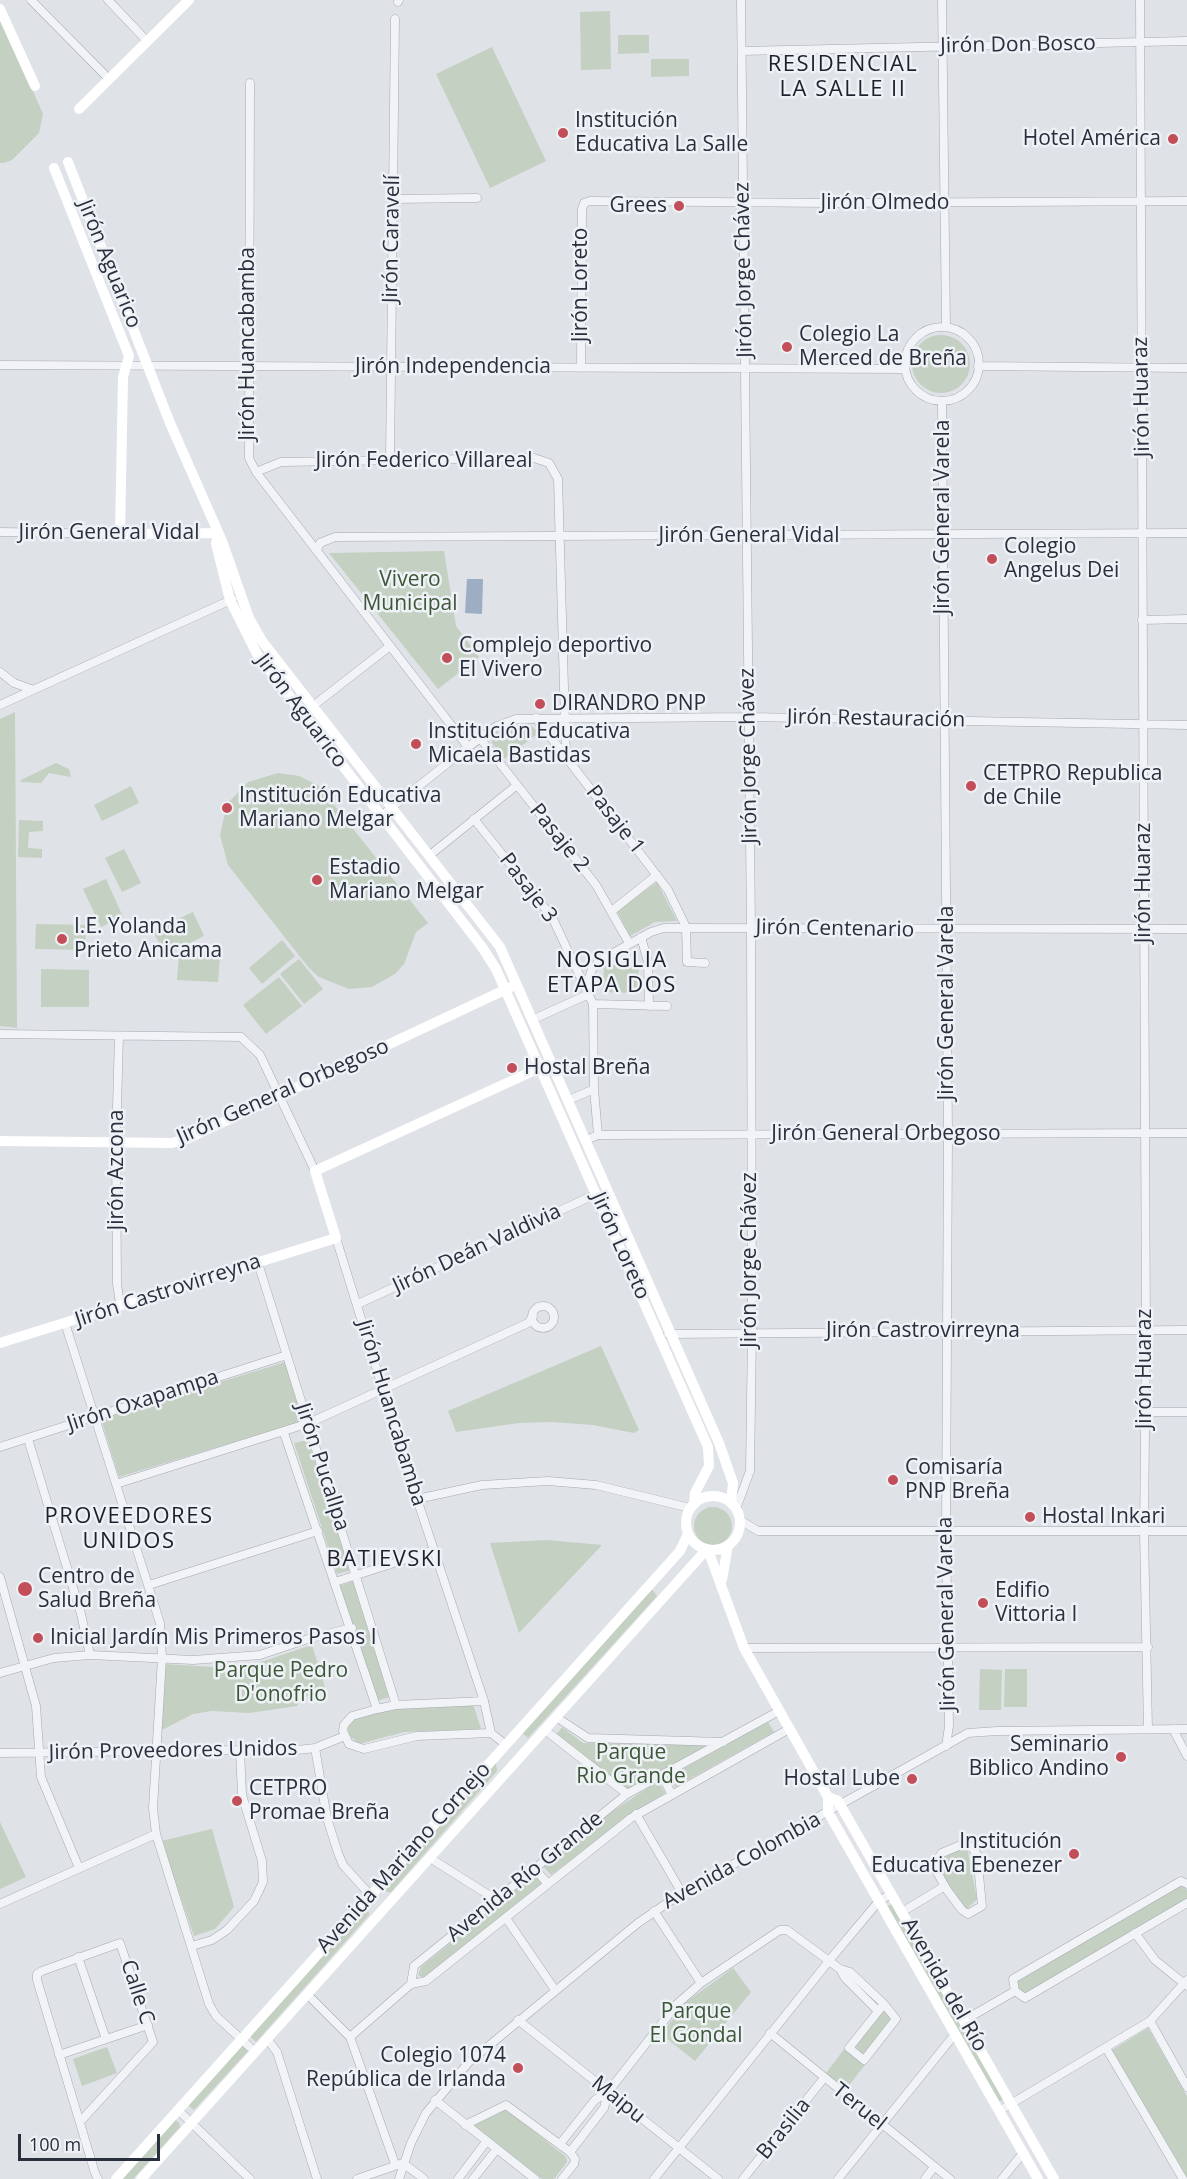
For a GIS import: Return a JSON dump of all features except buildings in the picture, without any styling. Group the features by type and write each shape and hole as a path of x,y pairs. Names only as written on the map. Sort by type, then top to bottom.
{"main road":[{"path":"79,109 184,2"},
{"path":"0,9 35,86"},
{"name":"Jirón Aguarico","path":"68,162 150,366 170,423 218,533 216,544 247,638 264,664 482,947 506,990"},
{"name":"Jirón Aguarico","path":"54,168 129,356 123,376 120,534"},
{"path":"72,214 86,208"},
{"name":"Jirón General Vidal","path":"120,534 218,533"},
{"name":"Jirón Aguarico","path":"235,598 262,641 500,947 518,984"},
{"name":"Jirón General Orbegoso","path":"0,1141 172,1143 280,1096 518,984"},
{"name":"Jirón Loreto","path":"518,984 586,1140 666,1334 708,1447 709,1466 695,1493 692,1506"},
{"name":"Jirón Loreto","path":"506,990 597,1194 666,1334 729,1471 733,1483 734,1506"},
{"path":"315,1172 552,1062"},
{"name":"Jirón Huancabamba","path":"315,1172 336,1238"},
{"name":"Jirón Castrovirreyna","path":"0,1343 336,1238"},
{"path":"708,1496 717,1496 734,1506 740,1521 737,1534 728,1545 708,1550 699,1546 688,1534 686,1521 692,1506 708,1496"},
{"name":"Avenida Mariano Cornejo","path":"116,2179 680,1551 688,1534"},
{"name":"Avenida del Río","path":"723,1590 723,1563 728,1545"},
{"name":"Avenida Mariano Cornejo","path":"141,2179 708,1550"},
{"name":"Avenida del Río","path":"708,1550 744,1648 828,1797 828,1812 1038,2179"},
{"path":"651,1583 665,1596"},
{"path":"513,1766 503,1762 505,1746 522,1742 526,1751"},
{"name":"Avenida del Río","path":"828,1797 838,1801 1054,2179"},
{"path":"382,1911 372,1908 372,1895 386,1893 390,1902"}],"street":[{"path":"31,0 109,80"},
{"path":"108,0 147,41"},
{"name":"Jirón Jorge Chávez","path":"734,1506 750,1471 752,1331 749,1134 751,928 741,0"},
{"path":"942,0 946,326"},
{"name":"Jirón Huaraz","path":"1140,0 1139,201 1142,367 1146,1330 1144,1532 1148,1729"},
{"name":"Jirón Caravelí","path":"390,459 395,19"},
{"name":"Jirón Don Bosco","path":"742,51 1187,41"},
{"name":"Jirón Huancabamba","path":"250,83 248,451 256,472 468,747"},
{"path":"393,199 477,198"},
{"name":"Jirón Olmedo","path":"584,203 619,201 945,203 1187,201"},
{"name":"Jirón Loreto","path":"581,368 582,209 584,203"},
{"path":"946,326 966,336 973,344 978,366 975,380 968,391 956,400 942,403 918,393 909,382 905,369 909,347 916,338 924,331 946,326"},
{"name":"Jirón Independencia","path":"0,365 905,369"},
{"path":"978,366 1187,368"},
{"name":"Jirón General Varela","path":"942,403 948,1135 946,1531 949,1726 946,1746"},
{"name":"Jirón Federico Villareal","path":"256,472 281,462 542,459 555,471 558,479 566,757"},
{"name":"Jirón General Vidal","path":"0,532 120,534"},
{"name":"Jirón General Vidal","path":"317,550 320,543 335,537 1187,533"},
{"path":"0,705 235,598"},
{"path":"1142,620 1187,619"},
{"path":"313,706 390,646"},
{"path":"0,672 14,683 31,689"},
{"name":"Jirón Restauración","path":"381,816 480,738 497,726 516,719 749,717 1187,725"},
{"name":"Pasaje 1","path":"536,718 657,875 686,927"},
{"name":"Pasaje 2","path":"480,738 596,885 613,910 629,943"},
{"path":"430,855 517,786"},
{"name":"Pasaje 3","path":"474,819 552,917 587,991"},
{"path":"613,910 657,875"},
{"path":"686,927 687,962 705,963"},
{"name":"Jirón Centenario","path":"579,972 629,943 664,928 1187,929"},
{"path":"642,937 648,962 649,1006"},
{"path":"598,1135 594,1089 593,1004 587,991 588,978 599,961"},
{"path":"534,1019 587,991"},
{"path":"593,1004 667,1006"},
{"name":"Jirón Huancabamba","path":"0,1034 241,1037 249,1041 260,1055 315,1172"},
{"name":"Jirón Azcona","path":"119,1036 116,1143 120,1304"},
{"path":"569,1100 594,1089"},
{"name":"Jirón General Orbegoso","path":"586,1140 598,1135 1187,1133"},
{"name":"Jirón Deán Valdivia","path":"358,1304 597,1194"},
{"name":"Jirón Huancabamba","path":"336,1238 417,1499 484,1701 491,1733"},
{"name":"Jirón Pucallpa","path":"258,1263 396,1705"},
{"path":"116,1484 309,1424 531,1319 541,1307 548,1308 553,1313 554,1320 550,1326 544,1328 537,1326 531,1319"},
{"path":"65,1323 160,1623 162,1658 153,1808 156,1834 209,2004 216,2016 255,2052"},
{"name":"Jirón Castrovirreyna","path":"666,1334 752,1331 1187,1330"},
{"name":"Jirón Oxapampa","path":"0,1448 287,1355"},
{"path":"1145,1412 1187,1412"},
{"name":"Jirón Pucallpa","path":"284,1432 352,1628 377,1709"},
{"path":"28,1439 81,1614 90,1655"},
{"path":"417,1499 482,1485 548,1481 596,1485 692,1506"},
{"path":"740,1521 758,1531 1187,1531"},
{"path":"149,1585 318,1531"},
{"path":"335,1582 434,1550"},
{"path":"0,1577 3,1598 26,1664 36,1706 40,1777 79,1868"},
{"path":"0,1673 26,1664 90,1655 193,1660 260,1655 311,1638 352,1628"},
{"path":"744,1648 1148,1647"},
{"path":"484,1701 396,1705 377,1709 347,1720 344,1725 345,1737 349,1744 364,1749 417,1736 491,1733 505,1746"},
{"name":"Avenida Río Grande","path":"411,1984 414,1966 627,1794 779,1712"},
{"path":"556,1717 588,1738 724,1742"},
{"name":"Avenida Río Grande","path":"350,2037 411,1984 426,1981 636,1814 789,1729"},
{"name":"Avenida Colombia","path":"399,2179 399,2163 418,2127 435,2100 469,2062 654,1911 682,1893 969,1733 978,1731 1187,1729"},
{"path":"545,1730 627,1794"},
{"path":"1173,1730 1187,1756"},
{"name":"Jirón Proveedores Unidos","path":"0,1753 156,1753 240,1750 280,1752 315,1748 345,1737"},
{"path":"315,1748 327,1818 338,1853 343,1865 372,1895"},
{"path":"192,1946 212,1940 228,1930 254,1901 263,1882 262,1861 242,1795 240,1750"},
{"path":"662,1776 671,1793"},
{"path":"636,1814 682,1893"},
{"path":"0,1904 156,1834"},
{"path":"958,1845 971,1847 977,1854 982,1906 968,1914 964,1912 945,1886 933,1865 934,1861 958,1845"},
{"path":"430,1858 495,1899"},
{"path":"534,1868 548,1884"},
{"path":"1187,1884 1181,1881 1013,1979 1015,1991 1025,1998 1187,1903"},
{"path":"902,1912 945,1886"},
{"path":"654,2179 879,1901 891,1894"},
{"path":"654,1911 701,1983"},
{"path":"506,1918 555,1990"},
{"path":"560,2144 595,2100 608,2092 671,2010 701,1983 780,1930 787,1930 840,1969 850,1972 884,2004 896,2019 866,2060 849,2048 884,2004"},
{"path":"999,2111 1150,2021 1186,1984 1155,1960 1135,1933"},
{"name":"Calle C","path":"78,1957 120,1943 153,2042 80,2122"},
{"path":"99,2179 59,2055 38,1974 78,1957 106,2039"},
{"path":"840,1969 845,1978 878,2012"},
{"path":"963,2021 1015,1991"},
{"path":"307,1995 350,2037 399,2163 424,2179"},
{"name":"Maipu","path":"518,2020 718,2179"},
{"path":"1150,2021 1187,2086"},
{"path":"59,2055 148,2025"},
{"name":"Teruel","path":"770,2033 950,2179"},
{"path":"838,2179 955,2034"},
{"path":"267,2039 277,2052 317,2179"},
{"path":"1106,2048 1184,2179"},
{"name":"Brasilia","path":"744,2179 824,2078"},
{"path":"570,2152 604,2108 608,2092"},
{"path":"435,2100 535,2179"},
{"path":"465,2125 506,2105 570,2152 575,2159 574,2164 562,2179"},
{"path":"178,2110 250,2179"},
{"path":"458,2179 486,2142"},
{"path":"472,2179 496,2150"},
{"path":"1002,2179 1023,2153"},
{"path":"357,2179 399,2163"},
{"path":"925,2179 934,2167"}],"green space":[{"path":"610,11 611,69 581,70 580,12"},
{"path":"0,16 43,114 39,133 12,160 3,163 0,163"},
{"path":"618,35 649,35 649,53 618,54"},
{"path":"492,47 546,161 490,188 436,74"},
{"path":"651,59 689,59 689,76 651,77"},
{"path":"935,335 947,335 962,343 970,358 970,370 962,385 947,393 935,393 920,385 912,370 912,358 920,343"},
{"name":"Vivero Municipal","path":"444,551 456,626 479,657 438,689 329,553"},
{"path":"15,712 17,1028 0,1026 0,719"},
{"path":"520,724 529,725 540,732 504,759 492,743 493,734"},
{"path":"56,763 69,769 71,777 49,773 41,783 21,782 21,780"},
{"name":"Estadio Mariano Melgar","path":"278,773 299,776 319,786 428,923 416,932 404,964 395,974 372,987 349,989 319,977 309,968 228,865 220,835 227,804 248,782"},
{"path":"131,786 139,803 102,821 94,805"},
{"path":"19,820 43,821 43,831 29,832 28,848 42,849 42,858 18,857"},
{"path":"124,849 141,883 122,892 105,858"},
{"path":"106,879 123,917 101,927 83,889"},
{"path":"657,882 677,921 655,922 630,936 617,911"},
{"path":"193,912 204,936 165,955 153,931"},
{"path":"36,924 86,925 85,950 35,949"},
{"path":"282,940 295,956 262,984 249,968"},
{"path":"179,955 220,957 218,982 177,980"},
{"path":"299,959 323,989 304,1004 280,974"},
{"path":"604,965 639,966 637,993 603,992"},
{"path":"41,969 89,970 89,1007 41,1007"},
{"path":"279,977 302,1006 266,1034 243,1005"},
{"path":"601,1346 639,1430 634,1433 593,1425 552,1422 519,1423 456,1432 448,1411"},
{"path":"285,1362 303,1421 119,1477 101,1419"},
{"path":"308,1440 351,1570 337,1574 294,1443"},
{"path":"713,1507 727,1512 732,1526 727,1540 713,1545 699,1540 694,1526 699,1512"},
{"path":"547,1540 602,1545 519,1633 490,1543"},
{"path":"354,1581 390,1697 376,1701 339,1586"},
{"path":"650,1587 657,1596 528,1738 519,1730"},
{"name":"Parque Pedro D'onofrio","path":"312,1645 325,1687 300,1700 297,1706 249,1713 212,1711 193,1714 162,1730 164,1664 213,1667 255,1664"},
{"path":"980,1669 1002,1670 1001,1710 979,1710"},
{"path":"1005,1669 1027,1669 1027,1707 1004,1707"},
{"path":"473,1704 481,1729 404,1732 359,1744 350,1736 348,1729 347,1722 352,1718 397,1707"},
{"path":"768,1722 774,1732 675,1787 671,1784 670,1776"},
{"name":"Parque Rio Grande","path":"562,1727 583,1743 704,1745 705,1748 629,1790 555,1736"},
{"path":"495,1755 497,1771 391,1892 387,1892 381,1887"},
{"path":"658,1781 665,1793 631,1814 551,1875 543,1866 613,1811"},
{"path":"0,1822 26,1877 0,1889"},
{"path":"212,1829 234,1907 215,1929 194,1936 161,1841"},
{"path":"967,1847 977,1899 966,1910 934,1863 954,1848"},
{"path":"535,1874 543,1884 424,1978 418,1975 421,1967"},
{"path":"1182,1885 1187,1890 1187,1899 1028,1992 1019,1992 1016,1982"},
{"path":"892,1904 1004,2099 998,2103 886,1907"},
{"path":"363,1907 369,1915 256,2042 246,2033"},
{"name":"Parque El Gondal","path":"733,1968 751,1992 695,2061 661,2034 686,2002"},
{"path":"883,2010 892,2019 864,2055 855,2046"},
{"path":"1148,2028 1187,2096 1187,2177 1112,2050"},
{"path":"239,2040 250,2049 194,2110 184,2102"},
{"path":"107,2047 117,2073 82,2086 73,2059"},
{"path":"845,2048 865,2065 846,2089 826,2073"},
{"path":"505,2108 566,2157 567,2162 554,2179 542,2179 475,2128 476,2123"},
{"path":"174,2118 180,2127 133,2179 115,2179"}],"water":[{"path":"467,579 483,579 482,614 465,613"}],"place":[{"name":"Institución Educativa La Salle","path":"563,133"},
{"name":"Hotel América","path":"1173,139"},
{"name":"Grees","path":"679,206"},
{"name":"Colegio La Merced de Breña","path":"787,347"},
{"name":"Colegio Angelus Dei","path":"992,559"},
{"name":"Complejo deportivo El Vivero","path":"447,658"},
{"name":"DIRANDRO PNP","path":"540,704"},
{"name":"Institución Educativa Micaela Bastidas","path":"416,744"},
{"name":"CETPRO Republica de Chile","path":"971,786"},
{"name":"Institución Educativa Mariano Melgar","path":"227,808"},
{"name":"Estadio Mariano Melgar","path":"317,880"},
{"name":"I.E. Yolanda Prieto Anicama","path":"62,939"},
{"name":"Hostal Breña","path":"512,1068"},
{"name":"Comisaría PNP Breña","path":"893,1480"},
{"name":"Hostal Inkari","path":"1030,1517"},
{"name":"Centro de Salud Breña","path":"25,1589"},
{"name":"Edifio Vittoria I","path":"983,1603"},
{"name":"Inicial Jardín Mis Primeros Pasos I","path":"38,1638"},
{"name":"Seminario Biblico Andino","path":"1121,1757"},
{"name":"Hostal Lube","path":"912,1779"},
{"name":"CETPRO Promae Breña","path":"237,1801"},
{"name":"Institución Educativa Ebenezer","path":"1074,1854"},
{"name":"Colegio 1074 República de Irlanda","path":"518,2068"}],"district":[{"name":"RESIDENCIAL LA SALLE II","path":"843,78"},
{"name":"NOSIGLIA ETAPA DOS","path":"612,974"},
{"name":"PROVEEDORES UNIDOS","path":"129,1530"},
{"name":"BATIEVSKI","path":"385,1560"}]}
